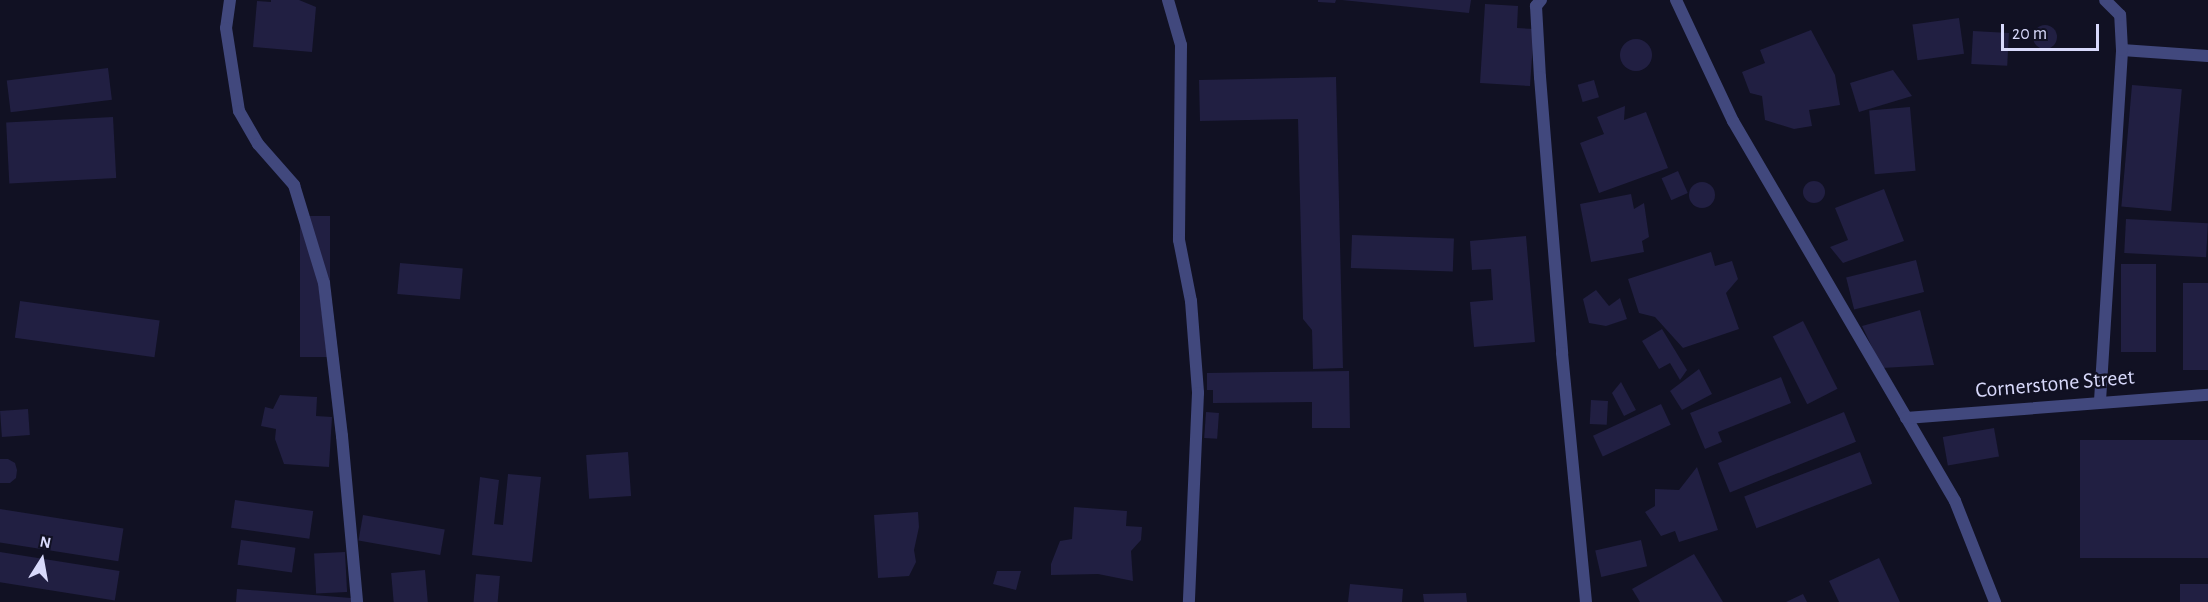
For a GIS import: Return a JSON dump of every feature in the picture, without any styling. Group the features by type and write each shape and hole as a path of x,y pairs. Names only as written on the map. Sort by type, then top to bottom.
{"street":[{"path":"231,0 226,28 239,111 258,144 294,185 324,283 342,436 357,602"},
{"path":"1168,0 1181,45 1179,240 1191,301 1198,393 1189,602"},
{"path":"1541,0 1536,6 1540,77 1562,353 1586,602"},
{"path":"1676,0 1733,121 1954,501 1995,602"},
{"path":"2100,401 2122,50 2120,15 2105,0"},
{"path":"2122,50 2208,56"},
{"name":"Cornerstone Street","path":"1905,418 2208,394"}],"building":[{"path":"271,0 299,0 316,7 312,52 253,47 257,1 271,2"},
{"path":"1318,0 1336,0 1335,3 1318,2"},
{"path":"1342,0 1471,0 1469,13"},
{"path":"1485,4 1518,6 1517,28 1534,29 1530,86 1480,83"},
{"path":"1959,18 1964,54 1917,60 1912,25"},
{"path":"2045,25 2054,28 2057,37 2054,46 2045,49 2036,46 2033,37 2036,28"},
{"path":"1811,30 1835,75 1840,105 1809,110 1812,126 1794,129 1765,120 1762,96 1750,93 1742,72 1765,63 1760,50"},
{"path":"1973,31 2009,33 2007,66 1971,64"},
{"path":"1636,39 1647,44 1652,55 1647,66 1636,71 1625,66 1620,55 1625,44"},
{"path":"108,68 112,100 11,112 7,80"},
{"path":"1893,70 1912,96 1859,112 1850,83"},
{"path":"1336,77 1343,368 1313,369 1312,330 1303,319 1298,119 1200,121 1199,80"},
{"path":"1594,80 1599,97 1583,102 1578,85"},
{"path":"2132,85 2182,89 2171,211 2121,207"},
{"path":"1625,106 1624,120 1646,112 1668,168 1599,193 1580,143 1604,134 1597,117"},
{"path":"1910,107 1916,171 1875,174 1869,111"},
{"path":"113,117 116,178 9,184 6,123"},
{"path":"1678,171 1688,193 1671,200 1662,178"},
{"path":"1814,181 1824,188 1825,192 1818,202 1814,203 1804,196 1803,192 1810,182"},
{"path":"1702,182 1711,186 1715,195 1711,204 1702,208 1693,204 1689,195 1693,186"},
{"path":"1884,189 1904,241 1843,263 1830,247 1848,240 1835,208"},
{"path":"1631,194 1634,209 1644,203 1649,237 1642,241 1644,252 1591,262 1580,204"},
{"path":"300,216 330,216 330,357 300,357"},
{"path":"2126,219 2208,223 2206,257 2124,253"},
{"path":"1352,235 1454,239 1453,272 1351,268"},
{"path":"1526,236 1535,342 1474,347 1470,302 1493,300 1491,269 1472,270 1470,241"},
{"path":"1711,252 1715,266 1732,261 1738,279 1726,293 1739,329 1683,348 1655,317 1639,313 1628,279"},
{"path":"1916,260 1924,292 1854,309 1846,277"},
{"path":"400,263 463,268 460,299 397,294"},
{"path":"2121,264 2156,264 2156,352 2121,352"},
{"path":"2183,283 2208,283 2208,370 2183,370"},
{"path":"1596,290 1609,306 1620,298 1627,319 1606,326 1589,323 1583,299"},
{"path":"20,301 160,321 154,357 15,338"},
{"path":"1920,310 1934,365 1882,368 1862,326"},
{"path":"1803,321 1838,389 1807,404 1773,336"},
{"path":"1662,329 1687,370 1680,380 1670,363 1659,369 1642,341"},
{"path":"1699,369 1712,394 1682,410 1670,391"},
{"path":"1349,371 1350,428 1312,428 1312,402 1213,403 1213,390 1207,390 1207,373"},
{"path":"1781,377 1791,403 1718,432 1722,442 1705,449 1690,413"},
{"path":"1621,382 1636,410 1624,416 1612,393"},
{"path":"280,395 317,397 316,416 332,417 329,467 284,464 275,439 276,429 261,426 265,407 273,409"},
{"path":"1591,400 1608,401 1607,425 1590,424"},
{"path":"1661,404 1671,425 1603,457 1593,436"},
{"path":"28,409 30,435 2,437 0,411"},
{"path":"1206,412 1219,413 1217,439 1204,438"},
{"path":"1844,412 1856,442 1730,493 1718,463"},
{"path":"1994,428 1999,457 1948,466 1943,437"},
{"path":"2080,440 2208,440 2208,558 2080,558"},
{"path":"628,452 631,496 589,499 586,455"},
{"path":"1860,452 1872,484 1756,528 1744,496"},
{"path":"0,459 8,459 15,463 16,478 10,483 0,483"},
{"path":"1697,467 1718,530 1679,542 1675,531 1661,536 1645,512 1655,506 1655,489 1679,490"},
{"path":"508,474 541,477 532,562 472,555 480,477 499,480 494,524 503,525"},
{"path":"235,500 313,511 309,539 231,528"},
{"path":"1074,507 1127,511 1126,526 1142,527 1141,540 1131,551 1133,581 1098,574 1051,575 1051,564 1060,541 1072,539"},
{"path":"0,509 123,529 118,561 0,542"},
{"path":"918,512 919,527 914,550 916,562 909,576 878,578 874,515"},
{"path":"363,515 445,529 440,555 358,541"},
{"path":"241,540 295,548 292,572 238,565"},
{"path":"1641,540 1647,566 1601,577 1595,551"},
{"path":"0,552 120,571 115,601 0,582"},
{"path":"345,552 347,592 316,594 314,554"},
{"path":"1694,554 1723,602 1640,602 1632,589"},
{"path":"1879,558 1900,602 1839,602 1829,581"},
{"path":"425,570 428,602 394,602 391,573"},
{"path":"997,571 1021,571 1016,590 993,584"},
{"path":"476,574 500,576 498,602 474,602"},
{"path":"1350,584 1403,589 1402,602 1348,602"},
{"path":"2180,584 2208,584 2208,602 2180,602"},
{"path":"237,589 351,598 351,602 236,602"},
{"path":"1466,593 1467,602 1424,602 1423,594"},
{"path":"1803,594 1807,602 1786,602"}]}
